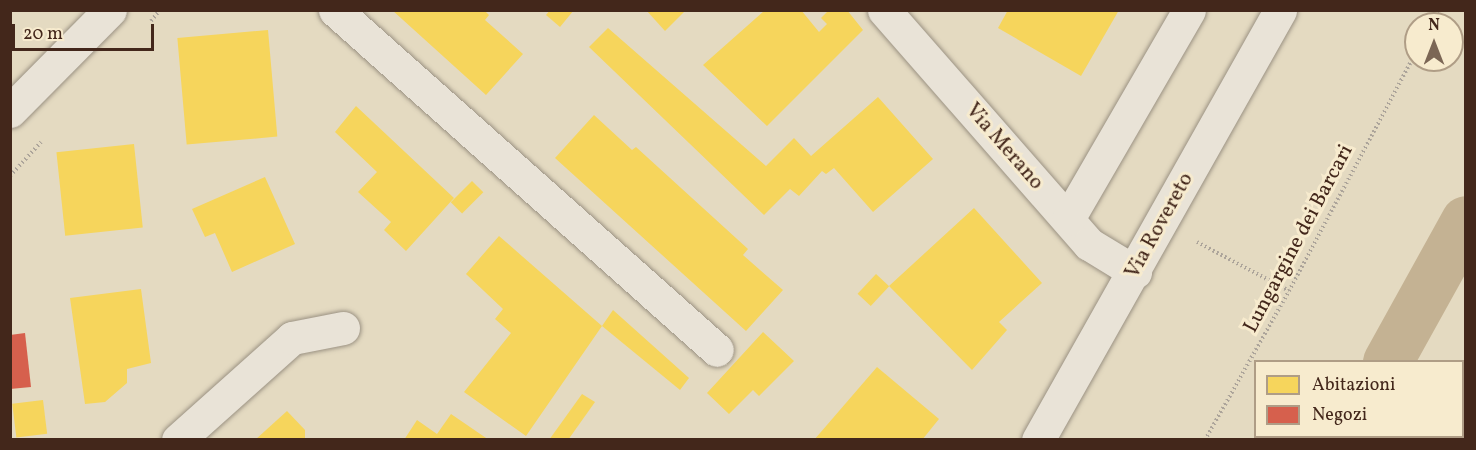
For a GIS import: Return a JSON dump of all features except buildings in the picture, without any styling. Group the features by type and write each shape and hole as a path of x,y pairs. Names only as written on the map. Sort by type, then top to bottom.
{"street":[{"path":"10,111 110,10"},
{"path":"335,10 717,350"},
{"name":"Via Merano","path":"884,10 1089,244 1135,272"},
{"path":"1068,219 1189,10"},
{"name":"Via Rovereto","path":"1038,440 1135,272 1280,10"},
{"path":"178,440 292,338 343,328"}],"path":[{"name":"Lungargine dei Barcari","path":"1205,440 1289,291 1405,72"},
{"path":"1162,222 1289,291"}],"waterway":[{"path":"1389,360 1466,221"}]}
